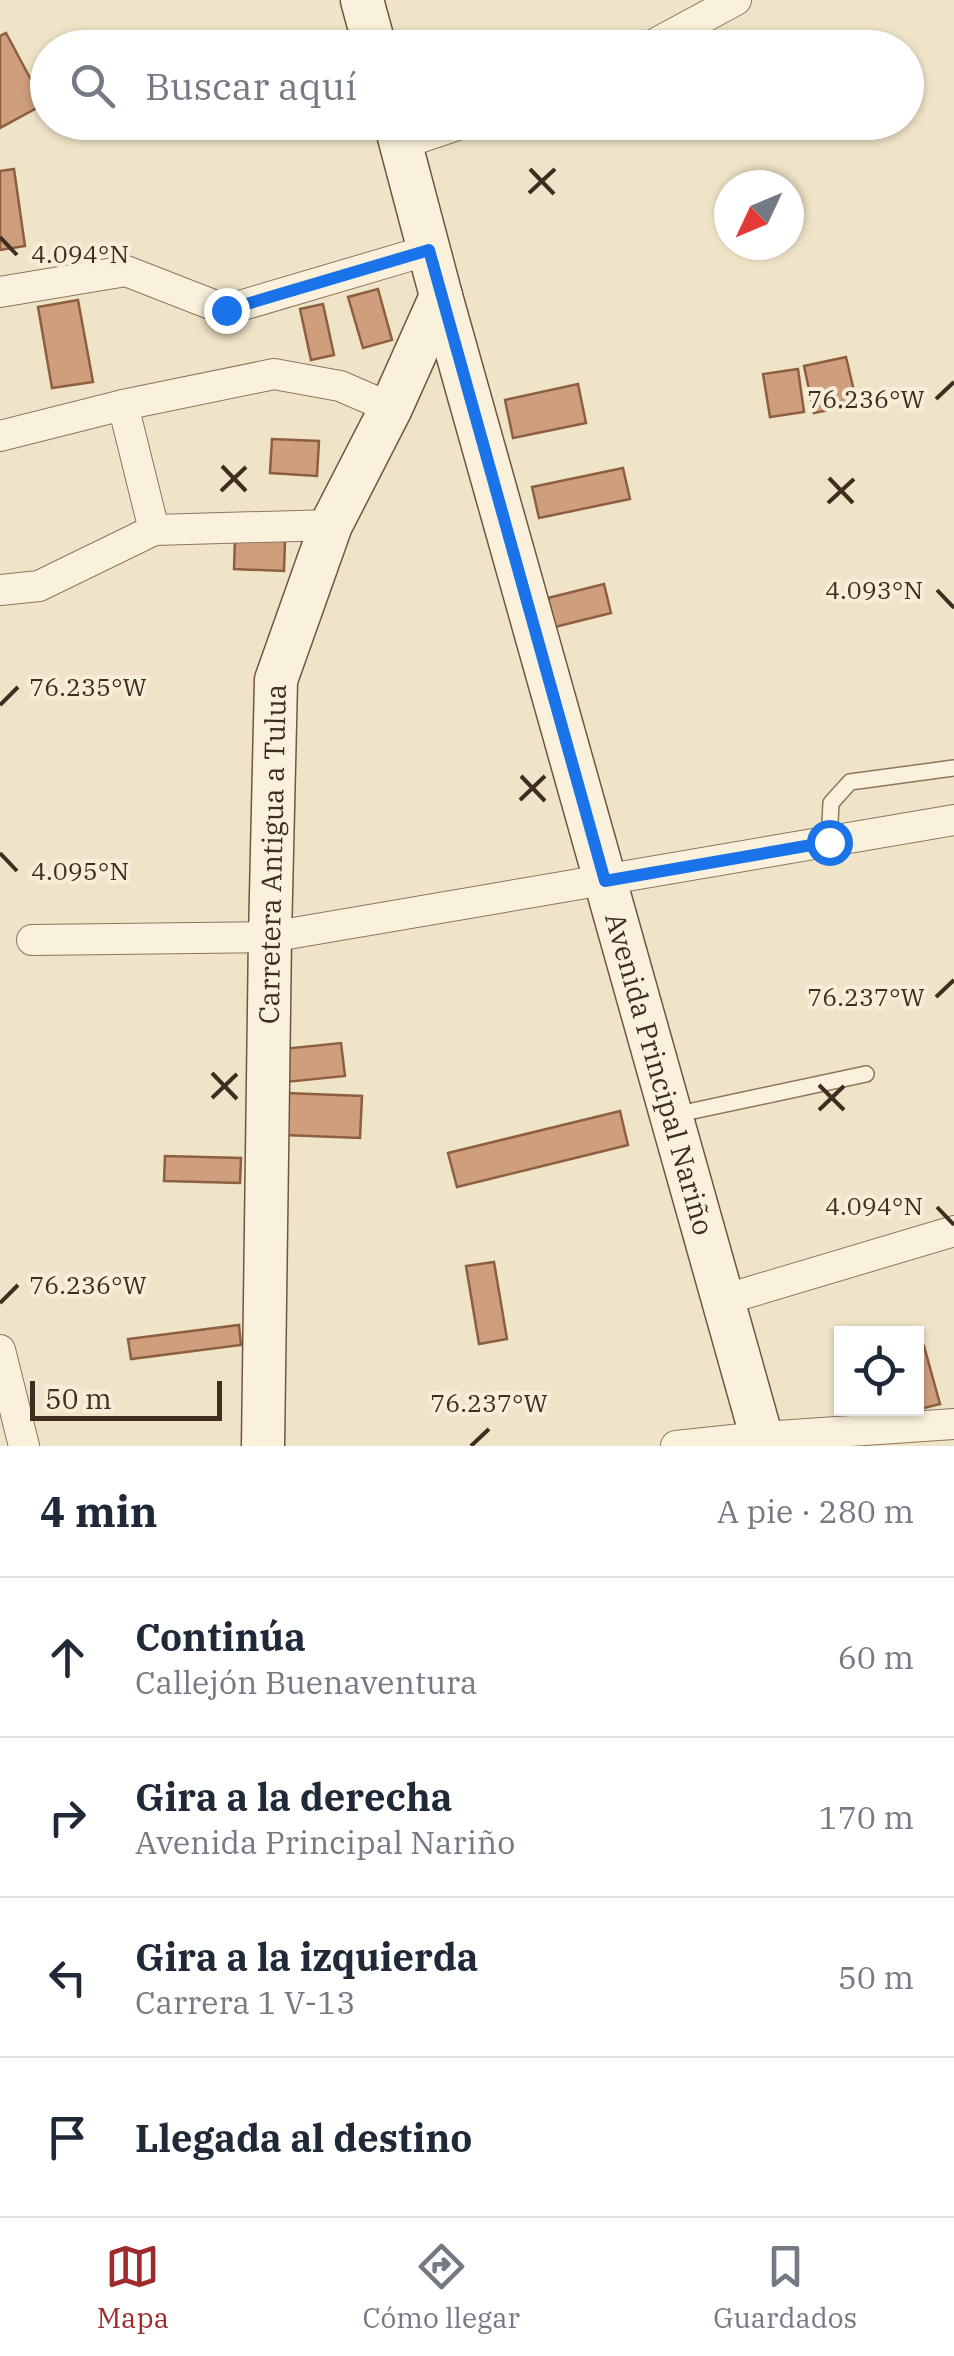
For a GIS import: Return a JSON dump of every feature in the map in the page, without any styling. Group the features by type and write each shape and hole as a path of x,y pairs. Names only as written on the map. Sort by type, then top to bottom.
{"main road":[{"path":"362,0 370,30"},
{"name":"Avenida Principal Nariño","path":"400,140 763,1442"},
{"name":"Carretera Antigua a Tulua","path":"263,1446 276,680 331,525 391,408 441,296"}],"street":[{"path":"672,30 698,10 736,0"},
{"path":"0,292 126,270 226,310 429,250"},
{"path":"0,436 123,405 274,374 340,386 391,408"},
{"path":"123,405 154,530"},
{"path":"0,590 38,586 154,530 331,525"},
{"path":"32,940 270,936 954,820"},
{"path":"723,1300 954,1232"},
{"path":"0,1350 24,1446"},
{"path":"676,1446 954,1424"}],"lane":[{"path":"829,842 831,803 850,782 954,768"},
{"path":"671,1115 866,1074"}],"building":[{"path":"6,33 30,78 30,112 0,128 0,36"},
{"path":"14,169 25,246 0,250 0,171"},
{"path":"378,289 392,340 363,348 348,297"},
{"path":"78,300 93,382 52,388 38,307"},
{"path":"323,304 334,355 311,360 300,309"},
{"path":"846,357 857,404 814,413 804,366"},
{"path":"798,369 804,412 770,417 763,374"},
{"path":"578,384 586,423 513,438 505,400"},
{"path":"272,439 319,441 317,476 270,473"},
{"path":"623,468 630,499 539,518 532,487"},
{"path":"235,538 285,541 284,571 234,569"},
{"path":"604,584 611,613 555,627 548,598"},
{"path":"341,1043 345,1076 286,1082 282,1049"},
{"path":"286,1093 362,1096 360,1138 285,1135"},
{"path":"620,1111 628,1145 457,1187 448,1153"},
{"path":"165,1156 241,1158 240,1183 164,1181"},
{"path":"494,1262 507,1339 479,1344 466,1266"},
{"path":"239,1325 241,1345 131,1359 128,1339"},
{"path":"924,1346 940,1404 924,1408"}],"route":[{"path":"226,310 429,250 605,881 829,842"}]}
